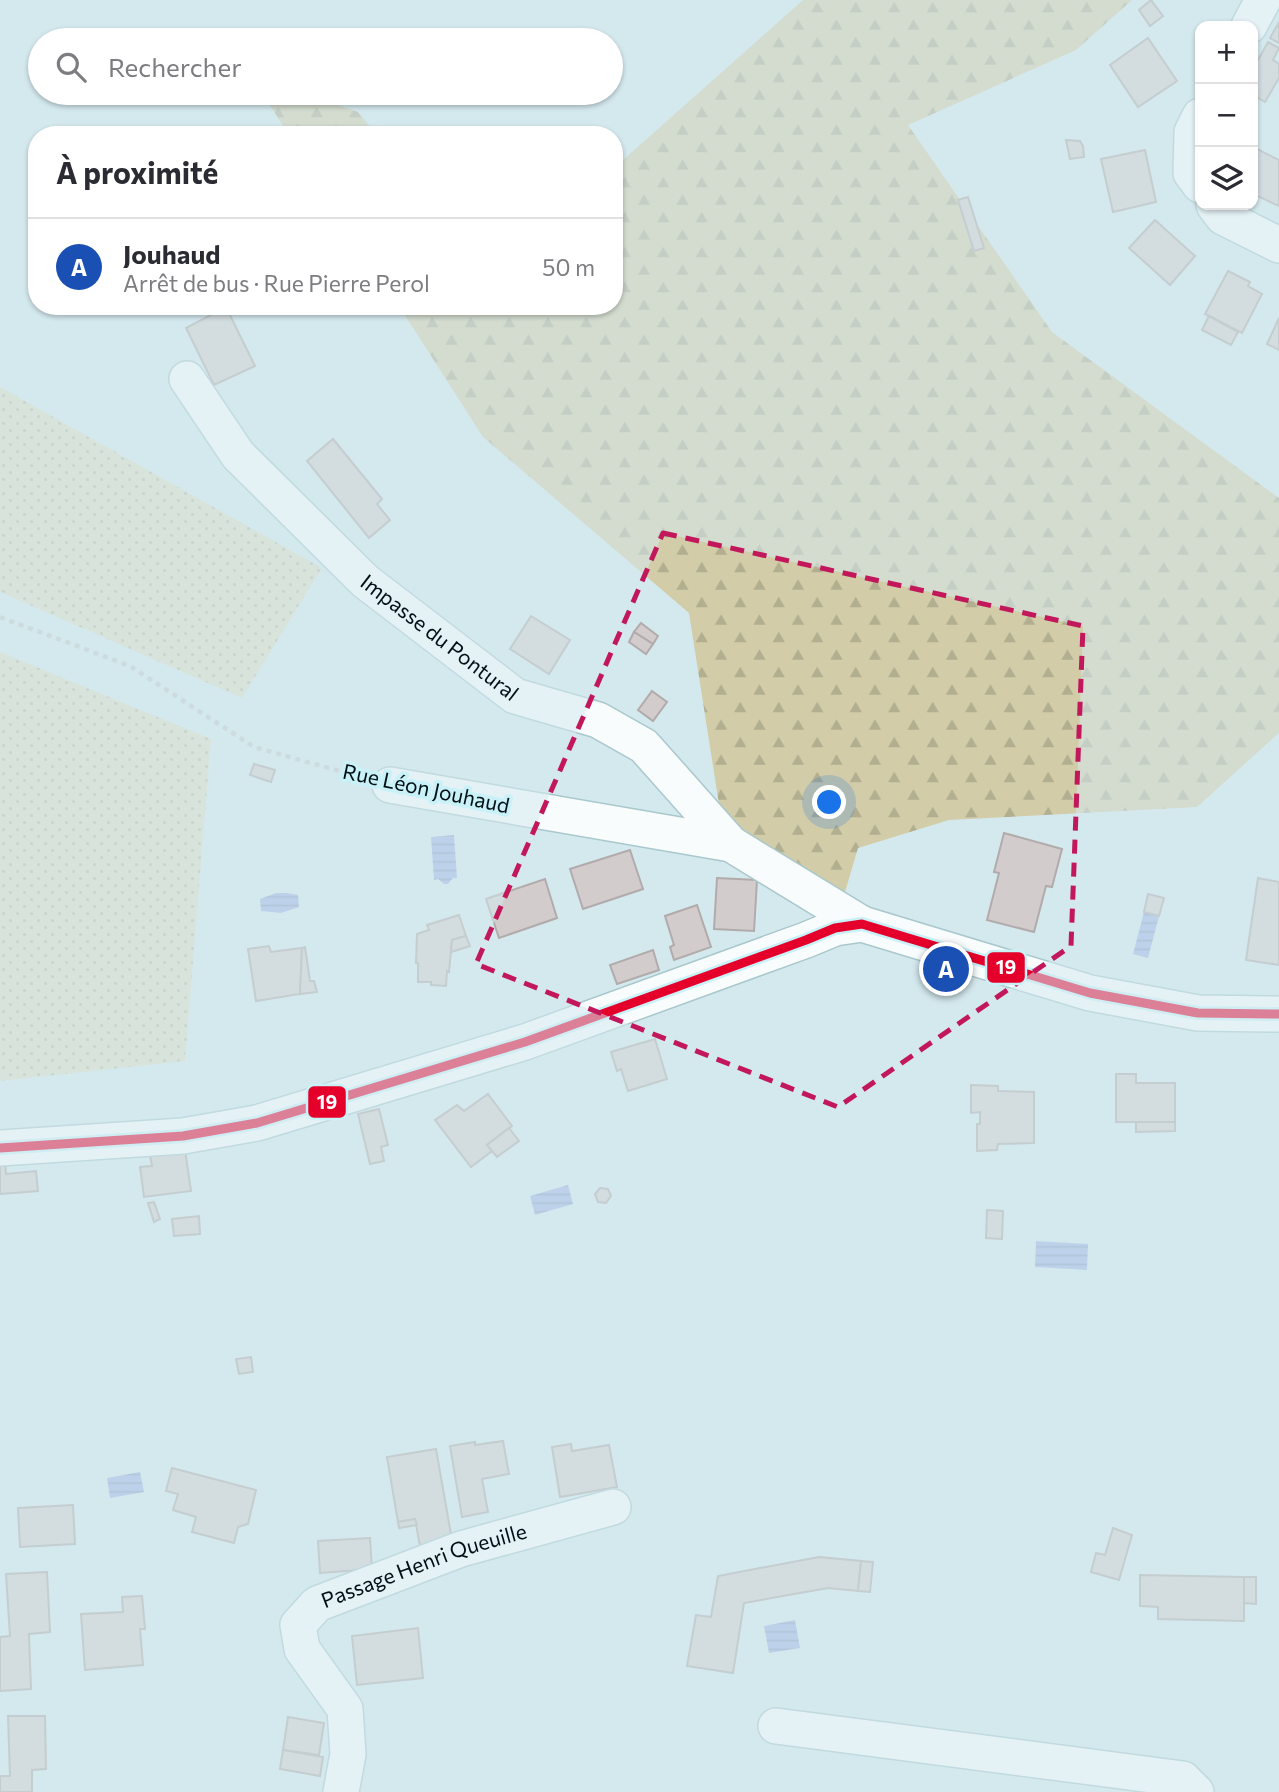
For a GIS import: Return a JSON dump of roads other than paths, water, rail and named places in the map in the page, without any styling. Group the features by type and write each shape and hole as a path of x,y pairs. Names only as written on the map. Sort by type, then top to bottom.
{"street":[{"path":"1251,21 1263,0"},
{"path":"1195,126 1192,132 1191,173 1195,179"},
{"path":"1218,210 1223,217 1279,245"},
{"name":"Impasse du Pontural","path":"187,379 238,455 365,581 515,696 598,720 644,746 731,844"},
{"name":"Rue Léon Jouhaud","path":"390,785 731,844 862,924"},
{"path":"0,1148 183,1136 257,1123 525,1042 835,928 862,924 1090,993 1198,1013 1279,1014"},
{"name":"Passage Henri Queuille","path":"341,1792 348,1754 345,1709 302,1649 298,1625 317,1604 461,1549 614,1507"},
{"path":"776,1726 1183,1779 1196,1792"}],"water":[{"path":"454,835 457,878 444,884 438,879 434,880 431,837"},
{"path":"276,893 298,895 299,907 281,913 261,911 260,899"},
{"path":"1144,912 1159,916 1148,958 1133,954"},
{"path":"568,1185 573,1204 535,1215 530,1196"},
{"path":"1036,1241 1088,1244 1087,1270 1035,1267"},
{"path":"140,1472 144,1492 110,1498 107,1478"},
{"path":"795,1620 800,1648 769,1653 764,1626"}],"place":[{"name":"Jouhaud","path":"946,969"}]}
